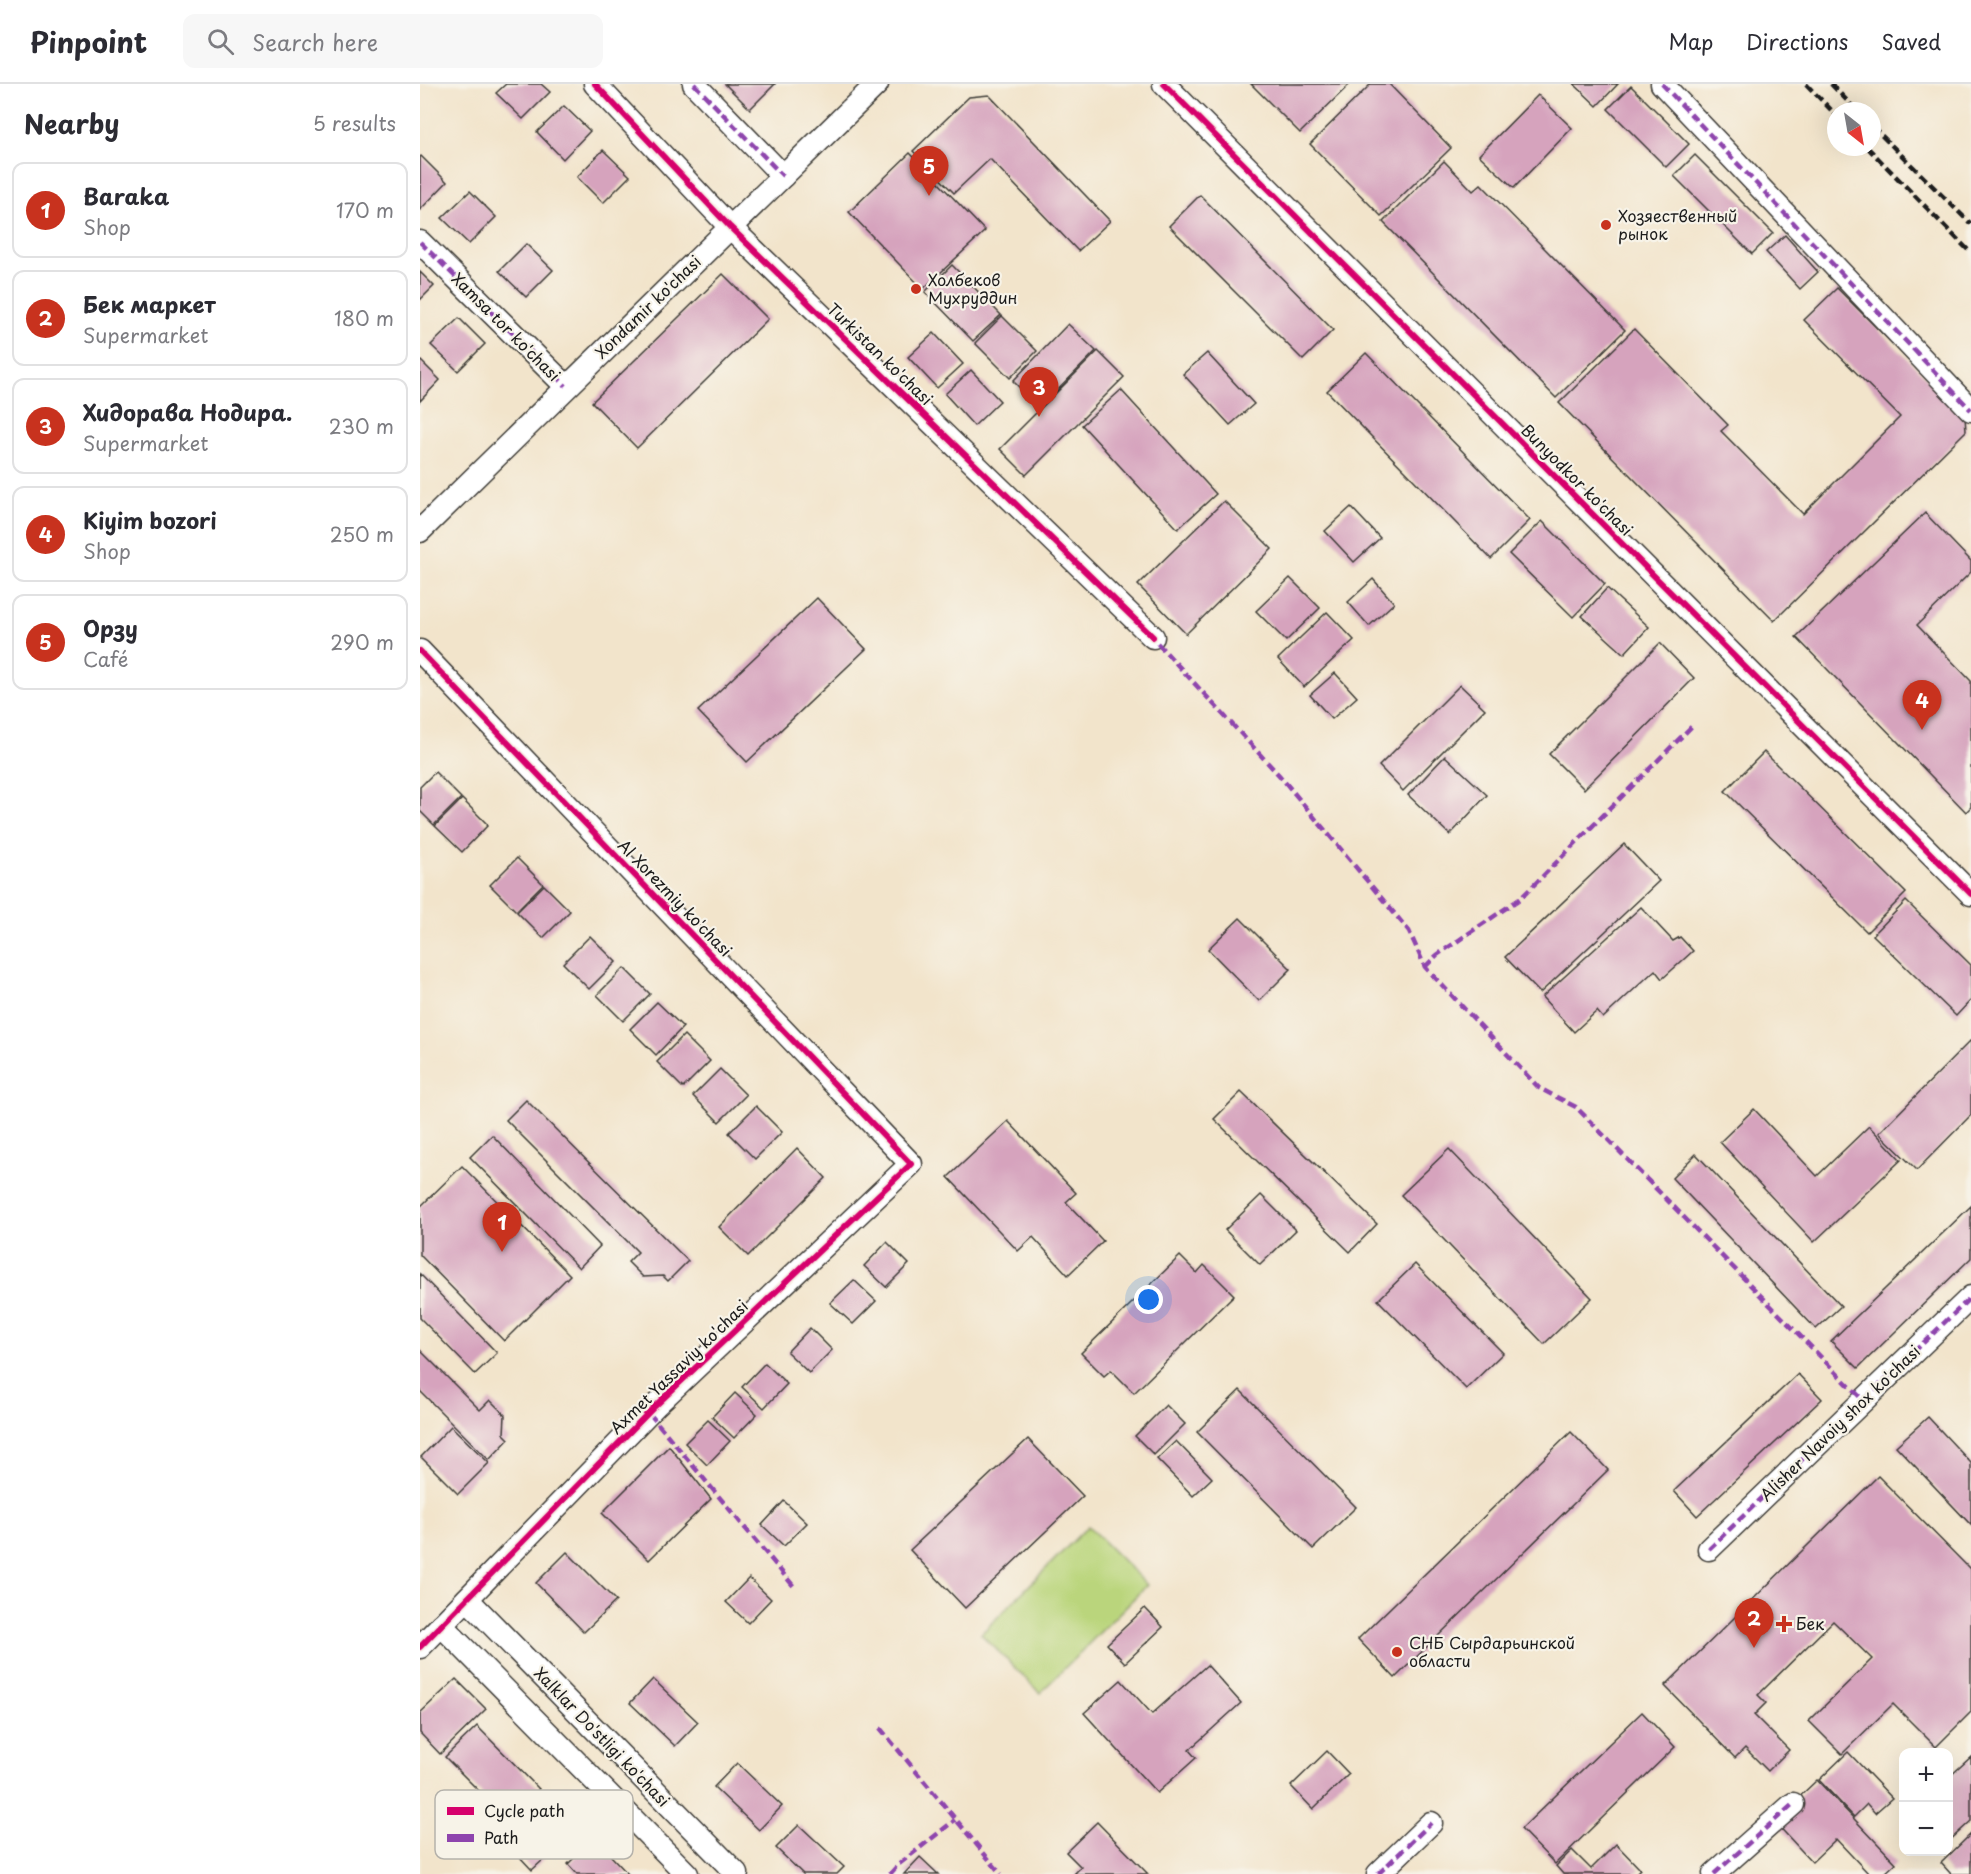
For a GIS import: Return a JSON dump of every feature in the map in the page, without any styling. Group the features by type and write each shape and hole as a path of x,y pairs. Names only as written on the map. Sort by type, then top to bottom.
{"street":[{"name":"Turkistan ko'chasi","path":"595,84 730,227 1153,638"},
{"path":"694,84 783,176"},
{"name":"Xondamir ko'chasi","path":"420,531 877,84"},
{"name":"Bunyodkor ko'chasi","path":"1164,84 1971,894"},
{"path":"1662,84 1971,410"},
{"name":"Xamsa tor ko'chasi","path":"420,242 566,386"},
{"name":"Al Xorezmiy ko'chasi","path":"420,651 911,1164"},
{"name":"Axmet Yassaviy ko'chasi","path":"420,1647 655,1406 911,1164"},
{"name":"Alisher Navoiy shox ko'chasi","path":"1709,1549 1971,1297"},
{"name":"Xalklar Do'stligi ko'chasi","path":"468,1599 737,1874"},
{"path":"441,1625 604,1790"},
{"path":"1714,1874 1793,1804"},
{"path":"633,1819 687,1874"},
{"path":"1378,1874 1431,1823"}],"green space":[{"path":"1088,1526 1147,1585 1040,1693 981,1634"}],"building":[{"path":"506,84 541,84 550,92 523,119 496,93"},
{"path":"725,84 775,84 750,109"},
{"path":"1251,84 1350,84 1300,133"},
{"path":"1371,84 1389,84 1451,148 1381,216 1310,144"},
{"path":"1574,84 1618,84 1597,106"},
{"path":"1631,86 1689,144 1666,167 1608,109"},
{"path":"989,95 1110,221 1078,251 990,159 954,193 913,151 969,97"},
{"path":"1538,95 1572,128 1514,188 1479,155"},
{"path":"564,106 590,131 563,159 537,132"},
{"path":"603,150 630,176 603,203 577,177"},
{"path":"910,153 985,231 923,289 849,212"},
{"path":"1695,155 1773,233 1752,254 1674,176"},
{"path":"420,157 447,182 420,210"},
{"path":"1444,161 1473,191 1481,184 1625,330 1556,398 1383,222"},
{"path":"470,191 496,217 469,244 442,218"},
{"path":"1200,195 1333,330 1303,360 1169,226"},
{"path":"1785,235 1818,272 1800,289 1766,252"},
{"path":"526,244 553,270 526,297 499,271"},
{"path":"952,265 1001,315 973,341 925,292"},
{"path":"420,272 434,286 420,300"},
{"path":"723,274 768,319 637,448 592,402"},
{"path":"1837,288 1965,417 1966,431 1774,621 1559,403 1634,329 1728,425 1721,431 1803,514 1900,417 1804,320"},
{"path":"1002,316 1037,351 1010,378 975,343"},
{"path":"459,318 485,344 458,371 431,345"},
{"path":"1068,324 1096,351 1040,408 1013,381"},
{"path":"934,333 963,364 937,388 908,357"},
{"path":"1098,351 1124,377 1026,475 1000,449"},
{"path":"1207,353 1254,404 1230,425 1183,374"},
{"path":"1366,353 1530,520 1491,559 1327,391"},
{"path":"420,360 440,380 420,401"},
{"path":"971,370 1000,401 974,426 945,394"},
{"path":"1121,390 1216,494 1178,529 1082,425"},
{"path":"1224,501 1272,549 1186,634 1138,585"},
{"path":"1351,507 1380,538 1354,562 1325,531"},
{"path":"1925,513 1971,561 1971,572 1917,625 1971,681 1971,807 1966,812 1796,637"},
{"path":"1542,521 1605,584 1573,617 1509,554"},
{"path":"1290,578 1320,608 1286,641 1256,611"},
{"path":"1373,579 1394,603 1369,626 1348,602"},
{"path":"1607,588 1649,627 1624,654 1582,616"},
{"path":"817,598 866,649 747,762 698,711"},
{"path":"1327,612 1354,640 1304,687 1278,659"},
{"path":"1660,643 1694,678 1584,789 1549,754"},
{"path":"1335,673 1357,697 1332,719 1310,695"},
{"path":"1460,685 1485,709 1403,791 1379,766"},
{"path":"1764,752 1906,893 1867,932 1725,791"},
{"path":"1445,756 1487,795 1450,835 1408,795"},
{"path":"435,772 461,798 434,825 420,811 420,787"},
{"path":"462,799 488,825 462,852 435,826"},
{"path":"1624,844 1659,881 1540,993 1505,957"},
{"path":"517,858 543,884 516,911 490,885"},
{"path":"544,885 570,911 543,938 517,912"},
{"path":"1906,901 1971,965 1971,1000 1956,1016 1873,935"},
{"path":"1641,907 1673,941 1680,937 1693,951 1662,979 1655,970 1603,1018 1597,1011 1574,1032 1542,997"},
{"path":"1240,918 1291,969 1259,1001 1208,949"},
{"path":"590,936 616,962 589,989 563,963"},
{"path":"624,968 650,994 623,1021 597,995"},
{"path":"657,1002 683,1027 656,1055 630,1029"},
{"path":"684,1035 710,1061 683,1088 657,1062"},
{"path":"1971,1040 1971,1115 1917,1170 1879,1133"},
{"path":"720,1069 746,1095 719,1122 693,1096"},
{"path":"1241,1092 1377,1224 1350,1252 1214,1119"},
{"path":"526,1100 688,1261 668,1281 663,1276 643,1277 628,1262 638,1252 506,1120"},
{"path":"756,1106 782,1132 755,1159 729,1133"},
{"path":"1754,1109 1817,1176 1869,1126 1901,1160 1814,1242 1720,1142"},
{"path":"1008,1121 1076,1193 1066,1202 1103,1241 1068,1275 1033,1237 1018,1251 948,1177"},
{"path":"492,1135 600,1246 579,1268 470,1157"},
{"path":"797,1148 826,1178 748,1256 719,1227"},
{"path":"1449,1149 1592,1298 1544,1344 1401,1195"},
{"path":"1696,1154 1841,1306 1816,1329 1672,1178"},
{"path":"462,1166 570,1275 504,1341 420,1255 420,1207"},
{"path":"1261,1195 1296,1230 1260,1265 1225,1230"},
{"path":"1971,1206 1971,1258 1858,1368 1831,1341"},
{"path":"887,1242 909,1264 886,1287 864,1266"},
{"path":"1180,1256 1197,1273 1204,1265 1234,1295 1134,1393 1111,1370 1104,1376 1081,1353"},
{"path":"1415,1264 1503,1353 1466,1389 1378,1300"},
{"path":"420,1274 497,1353 475,1374 420,1318"},
{"path":"854,1280 876,1301 853,1324 830,1303"},
{"path":"810,1328 832,1350 809,1373 787,1352"},
{"path":"420,1350 480,1410 490,1400 505,1415 504,1434 509,1439 489,1460 420,1391"},
{"path":"765,1363 787,1384 764,1408 742,1387"},
{"path":"1798,1374 1822,1399 1697,1516 1674,1491"},
{"path":"1240,1390 1356,1507 1313,1549 1197,1432"},
{"path":"735,1393 757,1414 734,1438 712,1417"},
{"path":"1166,1405 1185,1424 1154,1455 1135,1436"},
{"path":"1928,1417 1971,1463 1971,1525 1896,1446"},
{"path":"708,1420 730,1441 707,1465 685,1443"},
{"path":"451,1426 489,1463 458,1494 421,1457"},
{"path":"1571,1432 1608,1470 1395,1678 1358,1639"},
{"path":"1028,1439 1083,1496 965,1608 910,1550"},
{"path":"1176,1441 1212,1478 1193,1496 1157,1459"},
{"path":"669,1446 711,1499 649,1560 602,1513"},
{"path":"1878,1476 1971,1570 1971,1712 1936,1747 1893,1704 1842,1754 1809,1721 1872,1659 1833,1621 1758,1695 1766,1703 1754,1715 1789,1750 1768,1771 1745,1748 1735,1758 1665,1686"},
{"path":"784,1501 807,1523 784,1546 762,1525"},
{"path":"567,1552 616,1601 584,1632 536,1583"},
{"path":"749,1578 771,1599 748,1623 726,1602"},
{"path":"1145,1608 1163,1627 1125,1663 1107,1644"},
{"path":"1207,1665 1241,1703 1189,1750 1196,1758 1157,1793 1084,1713 1121,1680 1152,1714"},
{"path":"456,1679 486,1709 440,1754 420,1733 420,1713"},
{"path":"653,1679 698,1722 675,1746 630,1703"},
{"path":"1642,1712 1675,1747 1555,1864 1521,1829"},
{"path":"477,1726 539,1789 478,1790 445,1757"},
{"path":"1327,1751 1349,1774 1313,1809 1291,1786"},
{"path":"1848,1752 1892,1798 1875,1813 1867,1804 1854,1817 1819,1780"},
{"path":"1971,1757 1971,1821 1953,1837 1953,1802 1953,1773"},
{"path":"737,1763 782,1806 759,1830 714,1787"},
{"path":"1817,1780 1896,1863 1884,1874 1869,1874 1836,1839 1812,1862 1774,1821"},
{"path":"1097,1822 1148,1874 1074,1874 1081,1867 1066,1852"},
{"path":"799,1825 844,1867 837,1874 803,1874 776,1848"},
{"path":"1971,1834 1971,1874 1951,1874 1941,1863 1948,1856 1953,1856 1953,1851"},
{"path":"1616,1844 1640,1869 1635,1874 1563,1874 1556,1866 1572,1850 1591,1869"},
{"path":"920,1857 938,1874 904,1874"},
{"path":"522,1859 544,1859 532,1870"},
{"path":"573,1859 614,1859 628,1874 577,1874 568,1864"}],"railway":[{"path":"1806,84 1827,106"},
{"path":"1831,84 1848,102"},
{"path":"1881,135 1971,224"},
{"path":"1876,156 1971,253"}],"marked path":[{"path":"694,84 783,176"},
{"path":"1662,84 1971,410"},
{"path":"420,242 566,386"},
{"path":"1148,633 1279,775 1409,931 1425,967 1539,1088 1576,1107 1864,1401"},
{"path":"1425,967 1437,955 1521,898 1693,725"},
{"path":"1709,1549 1971,1297"},
{"path":"649,1413 796,1589"},
{"path":"880,1728 1001,1874"},
{"path":"1714,1874 1793,1804"},
{"path":"890,1874 898,1865 955,1820"},
{"path":"1378,1874 1431,1823"}],"cycle path":[{"path":"595,84 730,227 1153,637"},
{"path":"1164,84 1971,894"},
{"path":"420,651 911,1164 655,1406 420,1647"}],"place":[{"name":"Орзу","path":"929,196"},
{"name":"Хозяественный рынок","path":"1606,225"},
{"name":"Холбеков Мухруддин","path":"916,289"},
{"name":"Хидорава Нодира.","path":"1039,417"},
{"name":"Kiyim bozori","path":"1922,730"},
{"name":"Baraka","path":"502,1252"},
{"name":"Бек","path":"1784,1624"},
{"name":"Бек маркет","path":"1754,1648"},
{"name":"СНБ Сырдарьинской области","path":"1397,1652"}]}
